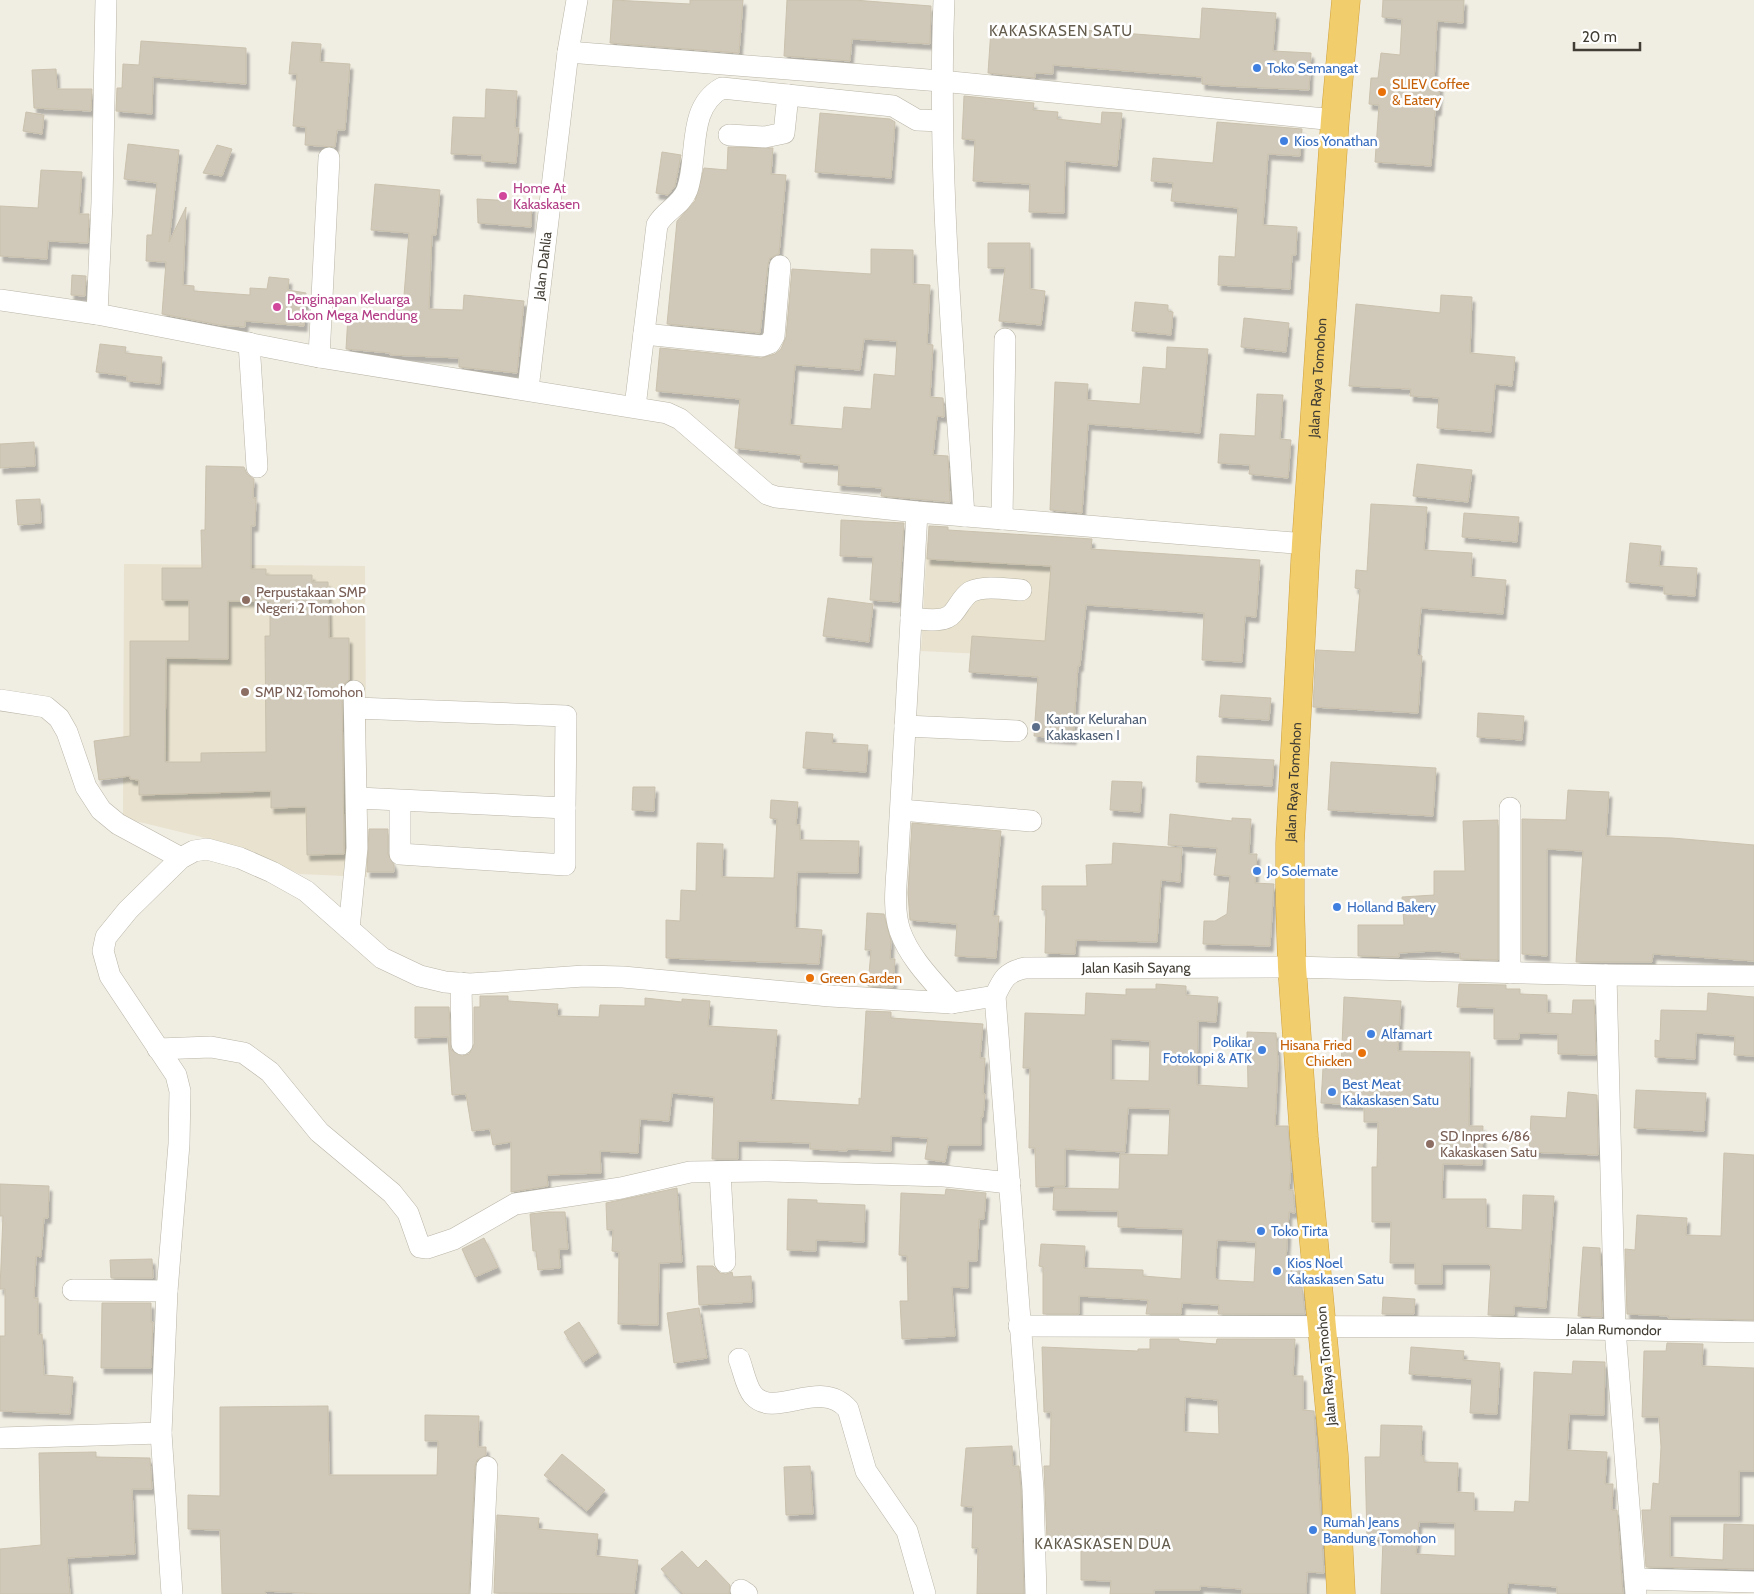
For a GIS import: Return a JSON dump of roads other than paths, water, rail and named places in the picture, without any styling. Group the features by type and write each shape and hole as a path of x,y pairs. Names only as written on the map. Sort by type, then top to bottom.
{"highway":[{"name":"Jalan Raya Tomohon","path":"1341,1594 1334,1455 1304,1137 1292,967 1290,843 1306,544 1335,120 1346,0"}],"street":[{"path":"97,314 102,202 106,0"},
{"name":"Jalan Dahlia","path":"528,389 568,52 577,0"},
{"path":"944,0 941,81 944,220 964,516"},
{"path":"568,52 941,81 1335,120"},
{"path":"635,407 657,225 664,214 682,202 688,188 698,121 704,104 712,94 722,88 893,106 917,120 942,121"},
{"path":"729,134 766,137 784,133 788,95"},
{"path":"319,357 329,158"},
{"path":"644,334 762,346 770,343 774,336 780,266"},
{"path":"0,300 97,314 319,357 528,389 667,413 680,419 770,496 917,512 1306,544"},
{"path":"1002,519 1005,339"},
{"path":"250,343 257,467"},
{"path":"917,512 896,907 900,930 912,955 952,1003"},
{"path":"911,618 938,620 952,615 963,598 972,591 988,589 1021,590"},
{"path":"349,929 357,848 358,798 354,699 566,716 565,865 400,854 400,800"},
{"path":"0,700 46,707 59,718 67,732 86,787 101,810 118,824 181,858"},
{"path":"905,726 1017,731"},
{"path":"358,798 565,808"},
{"path":"1510,808 1510,973"},
{"path":"901,810 1031,821"},
{"path":"172,1594 161,1433 166,1291 179,1144 180,1090 176,1075 110,976 103,951 106,937 128,910 181,858 194,851 207,849 240,858 272,872 306,891 382,958 420,976 461,983 584,976 623,977 830,996 952,1003 995,996 1033,1489 1036,1594"},
{"name":"Jalan Kasih Sayang","path":"995,996 1002,982 1012,971 1025,968 1292,967 1606,976 1754,976"},
{"path":"1606,976 1616,1329 1636,1586 1754,1582"},
{"path":"461,983 462,1044"},
{"path":"158,1049 211,1046 244,1053 270,1072 319,1132 392,1193 408,1213 420,1247 427,1248 454,1239 496,1213 515,1204 621,1188 690,1172 769,1171 944,1176 1010,1182"},
{"path":"720,1172 725,1262"},
{"path":"73,1290 166,1291"},
{"name":"Jalan Rumondor","path":"1019,1326 1474,1327 1754,1332"},
{"path":"739,1358 752,1394 763,1402 777,1403 809,1396 830,1397 842,1402 848,1409 866,1471 907,1531 925,1594"},
{"path":"0,1438 161,1433"},
{"path":"481,1594 487,1467"}],"place":[{"name":"Toko Semangat","path":"1257,68"},
{"name":"SLIEV Coffee & Eatery","path":"1382,92"},
{"name":"Kios Yonathan","path":"1284,141"},
{"name":"Home At Kakaskasen","path":"503,196"},
{"name":"Penginapan Keluarga Lokon Mega Mendung","path":"277,307"},
{"name":"Perpustakaan SMP Negeri 2 Tomohon","path":"246,600"},
{"name":"SMP N2 Tomohon","path":"245,692"},
{"name":"Kantor Kelurahan Kakaskasen I","path":"1036,727"},
{"name":"Jo Solemate","path":"1257,871"},
{"name":"Holland Bakery","path":"1337,907"},
{"name":"Green Garden","path":"810,978"},
{"name":"Alfamart","path":"1371,1034"},
{"name":"Polikar Fotokopi & ATK","path":"1262,1050"},
{"name":"Hisana Fried Chicken","path":"1362,1053"},
{"name":"Best Meat Kakaskasen Satu","path":"1332,1092"},
{"name":"SD Inpres 6/86 Kakaskasen Satu","path":"1430,1144"},
{"name":"Toko Tirta","path":"1261,1231"},
{"name":"Kios Noel Kakaskasen Satu","path":"1277,1271"},
{"name":"Rumah Jeans Bandung Tomohon","path":"1313,1530"}],"district":[{"name":"KAKASKASEN SATU","path":"1061,31"},
{"name":"KAKASKASEN DUA","path":"1103,1544"}]}
